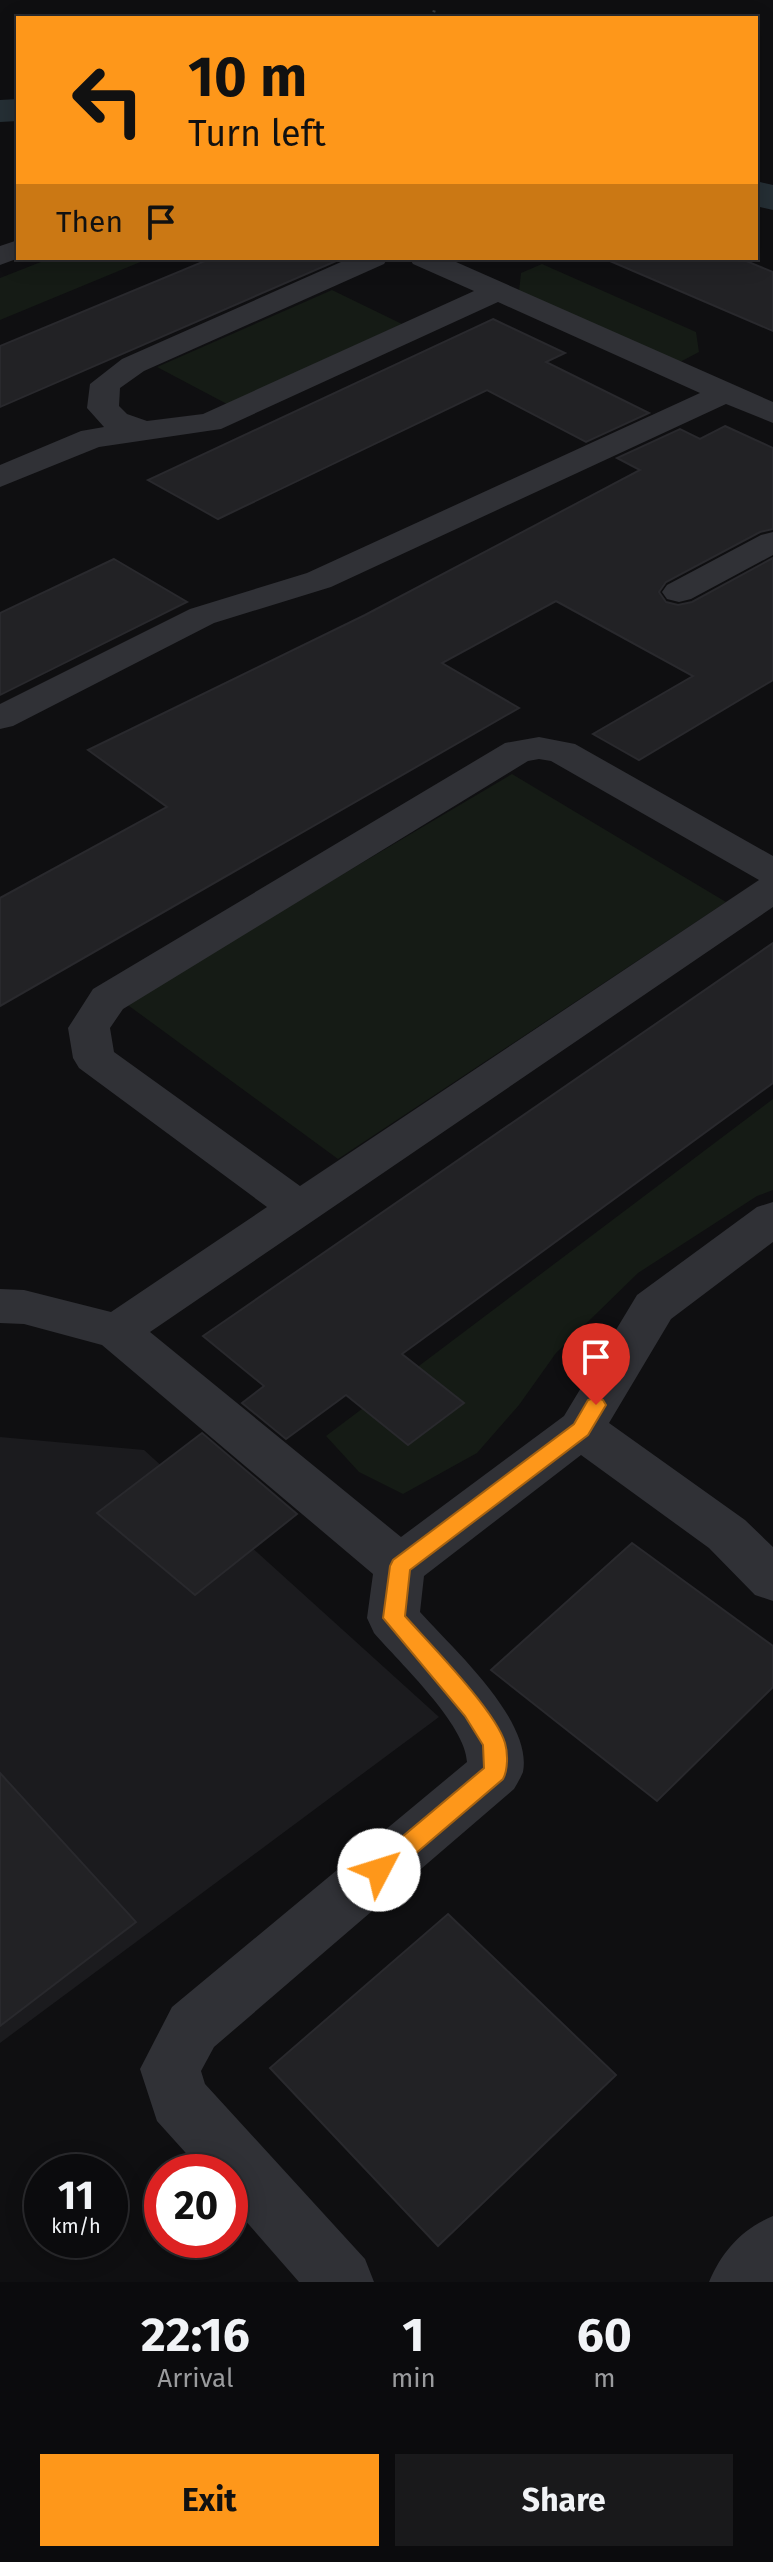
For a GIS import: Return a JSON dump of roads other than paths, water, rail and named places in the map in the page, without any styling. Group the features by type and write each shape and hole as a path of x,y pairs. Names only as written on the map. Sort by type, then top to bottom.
{"lane":[{"path":"145,431 116,421 103,408 105,384 133,365 369,260"},
{"path":"427,260 773,414"},
{"path":"0,477 92,438 210,422 497,292"},
{"path":"0,718 202,616 319,580 723,394"},
{"path":"679,592 773,542"},
{"path":"298,1207 94,1058 89,1028 108,999 518,751 539,748 562,752 773,872"},
{"path":"117,1331 773,889"},
{"path":"342,2282 179,2100 170,2069 193,2027 495,1772 494,1744 473,1709 393,1618 400,1566 581,1429 654,1307 773,1218"},
{"path":"0,1306 24,1307 117,1331 400,1566"},
{"path":"581,1429 727,1534 773,1580"},
{"path":"741,2282 773,2248"}],"waterway":[{"path":"0,111 16,110"},
{"path":"758,194 773,198"}]}
